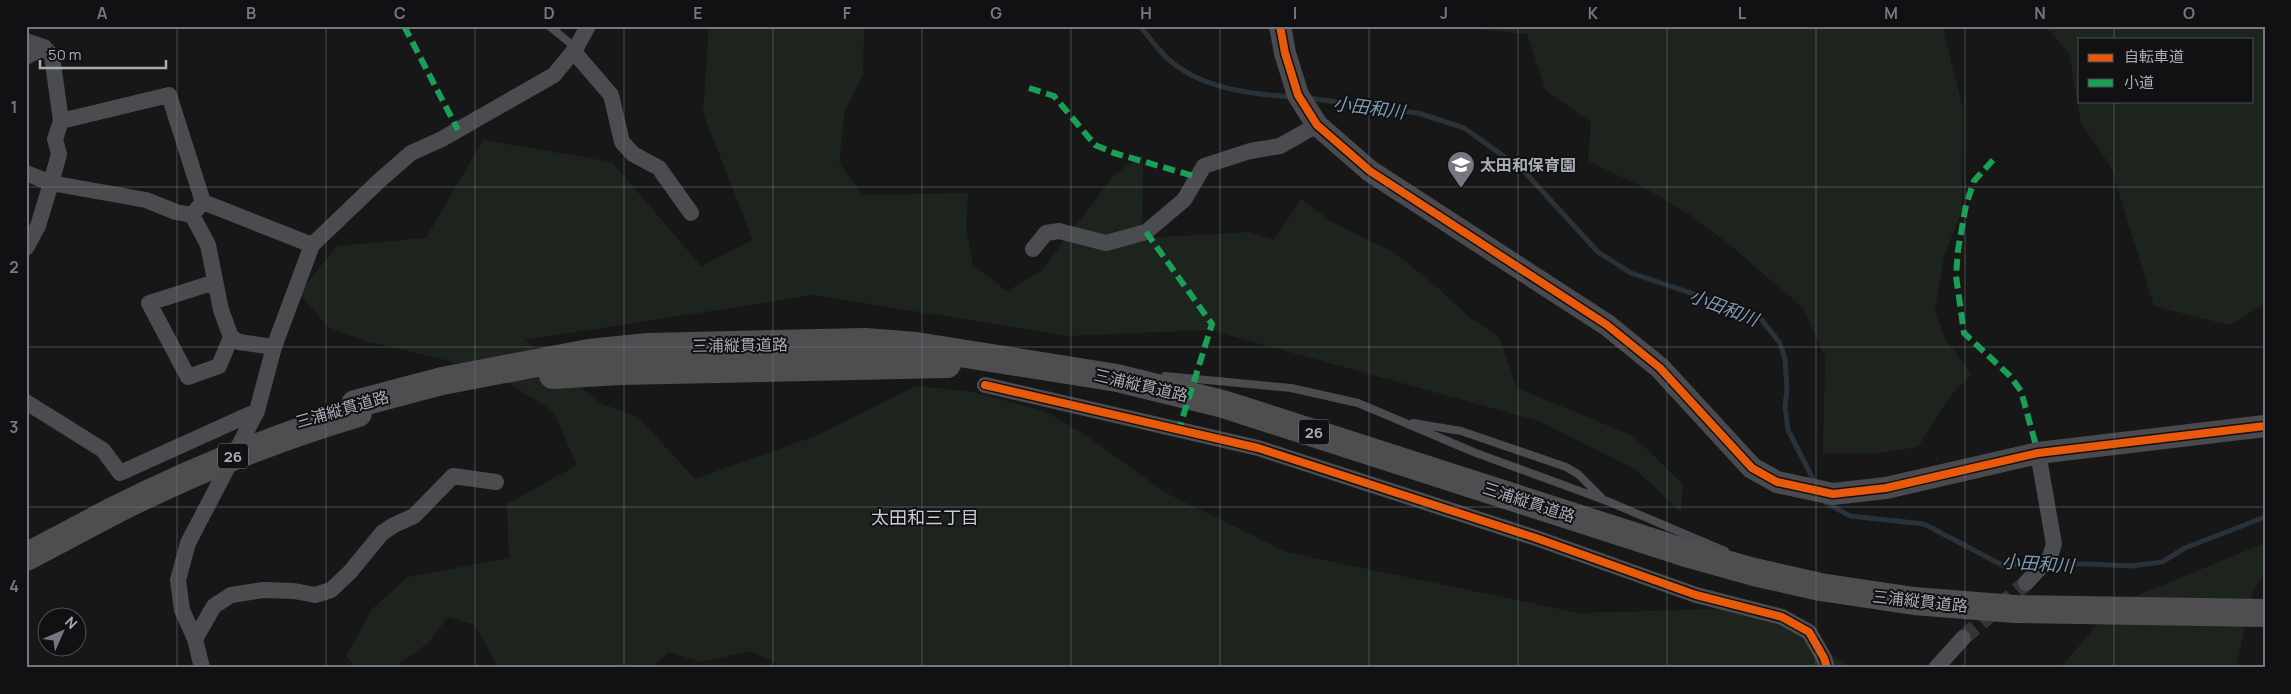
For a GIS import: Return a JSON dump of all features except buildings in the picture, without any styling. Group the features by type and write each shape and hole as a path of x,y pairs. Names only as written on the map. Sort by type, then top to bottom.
{"highway":[{"name":"三浦縦貫道路","path":"26,557 178,468 243,441 356,409 442,381 589,353 648,347 865,342 916,346 1117,378 1223,404 1622,533 1754,572 1870,596 1983,607 2265,614"},
{"name":"三浦縦貫道路","path":"356,409 442,390 510,379 572,373 935,364 982,366 1114,388 1220,413 1690,564 1831,599 1919,611 1999,618 2265,623"},
{"name":"三浦縦貫道路","path":"26,546 111,506"}],"street":[{"path":"202,668 195,639 182,610 178,580 188,543 257,412 274,347 312,245 378,181 411,153 442,139 554,75 575,50 588,26"},
{"path":"1280,26 1285,53 1298,95 1317,125 1370,171 1607,325 1660,368 1752,468 1777,482 1834,494 1886,488 2038,453 2265,426"},
{"path":"26,41 44,47 52,56 61,121 55,139 59,154 38,226 26,248"},
{"path":"26,57 44,47"},
{"path":"575,50 611,95 622,142 632,154 659,168 691,213"},
{"path":"61,121 169,95 203,202"},
{"path":"1033,249 1046,233 1059,231 1106,244 1146,232 1184,200 1204,166 1250,151 1280,146 1317,125"},
{"path":"26,173 50,183 146,200 176,212 192,215"},
{"path":"203,202 312,245"},
{"path":"192,215 203,202"},
{"path":"192,215 208,245 221,310 231,337 239,342 274,347"},
{"path":"215,282 149,303 188,377 219,366 231,337"},
{"path":"985,385 1258,448 1527,535 1696,595 1782,617 1809,632 1824,658 1827,668"},
{"path":"26,402 103,450 120,473 257,412"},
{"path":"2026,583 2050,557 2054,544 2038,453"},
{"path":"195,639 214,606 231,595 263,590 294,591 315,595 331,590 350,572 382,533 414,516 453,476 496,482"},
{"path":"1936,668 1963,638"}],"lane":[{"path":"549,26 575,50"},
{"path":"995,358 1038,356"},
{"path":"1156,375 1263,384 1316,392 1358,404 1476,453 1607,501 1732,553"},
{"path":"1401,421 1461,431 1566,467 1607,501"},
{"path":"1882,587 1983,607"}],"shaded area":[{"path":"709,26 867,26 864,30 863,75 845,111 839,163 862,195 968,193 966,227 973,265 1007,291 1041,271 1114,175 1143,155 1142,238 1250,232 1274,240 1301,199 1332,222 1395,253 1438,288 1469,317 1499,337 1517,388 1633,436 1683,484 1681,512 1635,469 1539,421 1210,330 1068,336 814,295 525,340 599,403 638,417 695,479 818,435 916,386 973,392 1044,411 1081,432 1166,493 1286,552 1579,613 1751,608 1821,647 1850,668 778,668 775,662 749,651 701,662 669,652 650,668 498,668 475,625 448,617 428,643 393,668 357,668 346,656 372,609 408,577 509,558 507,504 577,465 553,411 501,378 446,360 365,341 328,327 299,293 337,246 426,238 483,140 612,162 701,266 753,240 703,113"},
{"path":"1445,26 1942,26 1963,109 1962,211 1944,256 1935,310 1944,337 1971,374 1948,399 1918,447 1873,454 1823,453 1825,357 1804,309 1731,246 1692,216 1647,189 1588,161 1591,122 1546,91 1527,34"},
{"path":"2045,26 2265,26 2265,304 2229,325 2154,306 2111,167 2081,123 2069,53"},
{"path":"2265,543 2265,575 2253,590 2236,668 2060,668 2114,605"}],"waterway":[{"name":"小田和川","path":"1140,26 1165,56 1178,67 1192,75 1208,82 1241,91 1292,97"},
{"name":"小田和川","path":"1308,98 1418,113 1464,128 1522,169 1598,252 1631,273 1724,304 1761,319 1780,343 1785,359 1787,389 1785,407 1788,430 1815,483"},
{"name":"小田和川","path":"1825,502 1850,516 1924,524 2002,565 2037,564"},
{"name":"小田和川","path":"2048,564 2131,566 2162,562 2185,548 2265,517"}],"tunnel":[{"path":"1963,638 2026,583"}],"marked path":[{"path":"404,26 458,130"},
{"path":"1029,88 1054,96 1095,145 1114,153 1197,177"},
{"path":"1993,160 1974,181 1966,205 1958,250 1956,276 1964,333 2010,376 2021,391 2038,453"},
{"path":"1146,232 1212,324 1179,429"}],"cycle path":[{"path":"1280,26 1285,53 1298,95 1317,125 1370,171 1607,325 1660,368 1752,468 1777,482 1833,494 1886,488 2038,453 2265,426"},
{"path":"985,385 1258,448 1536,538 1696,595 1782,617 1809,632 1824,658 1827,668"}],"place":[{"name":"太田和保育園","path":"1461,189"}],"district":[{"name":"太田和三丁目","path":"925,517"}]}
